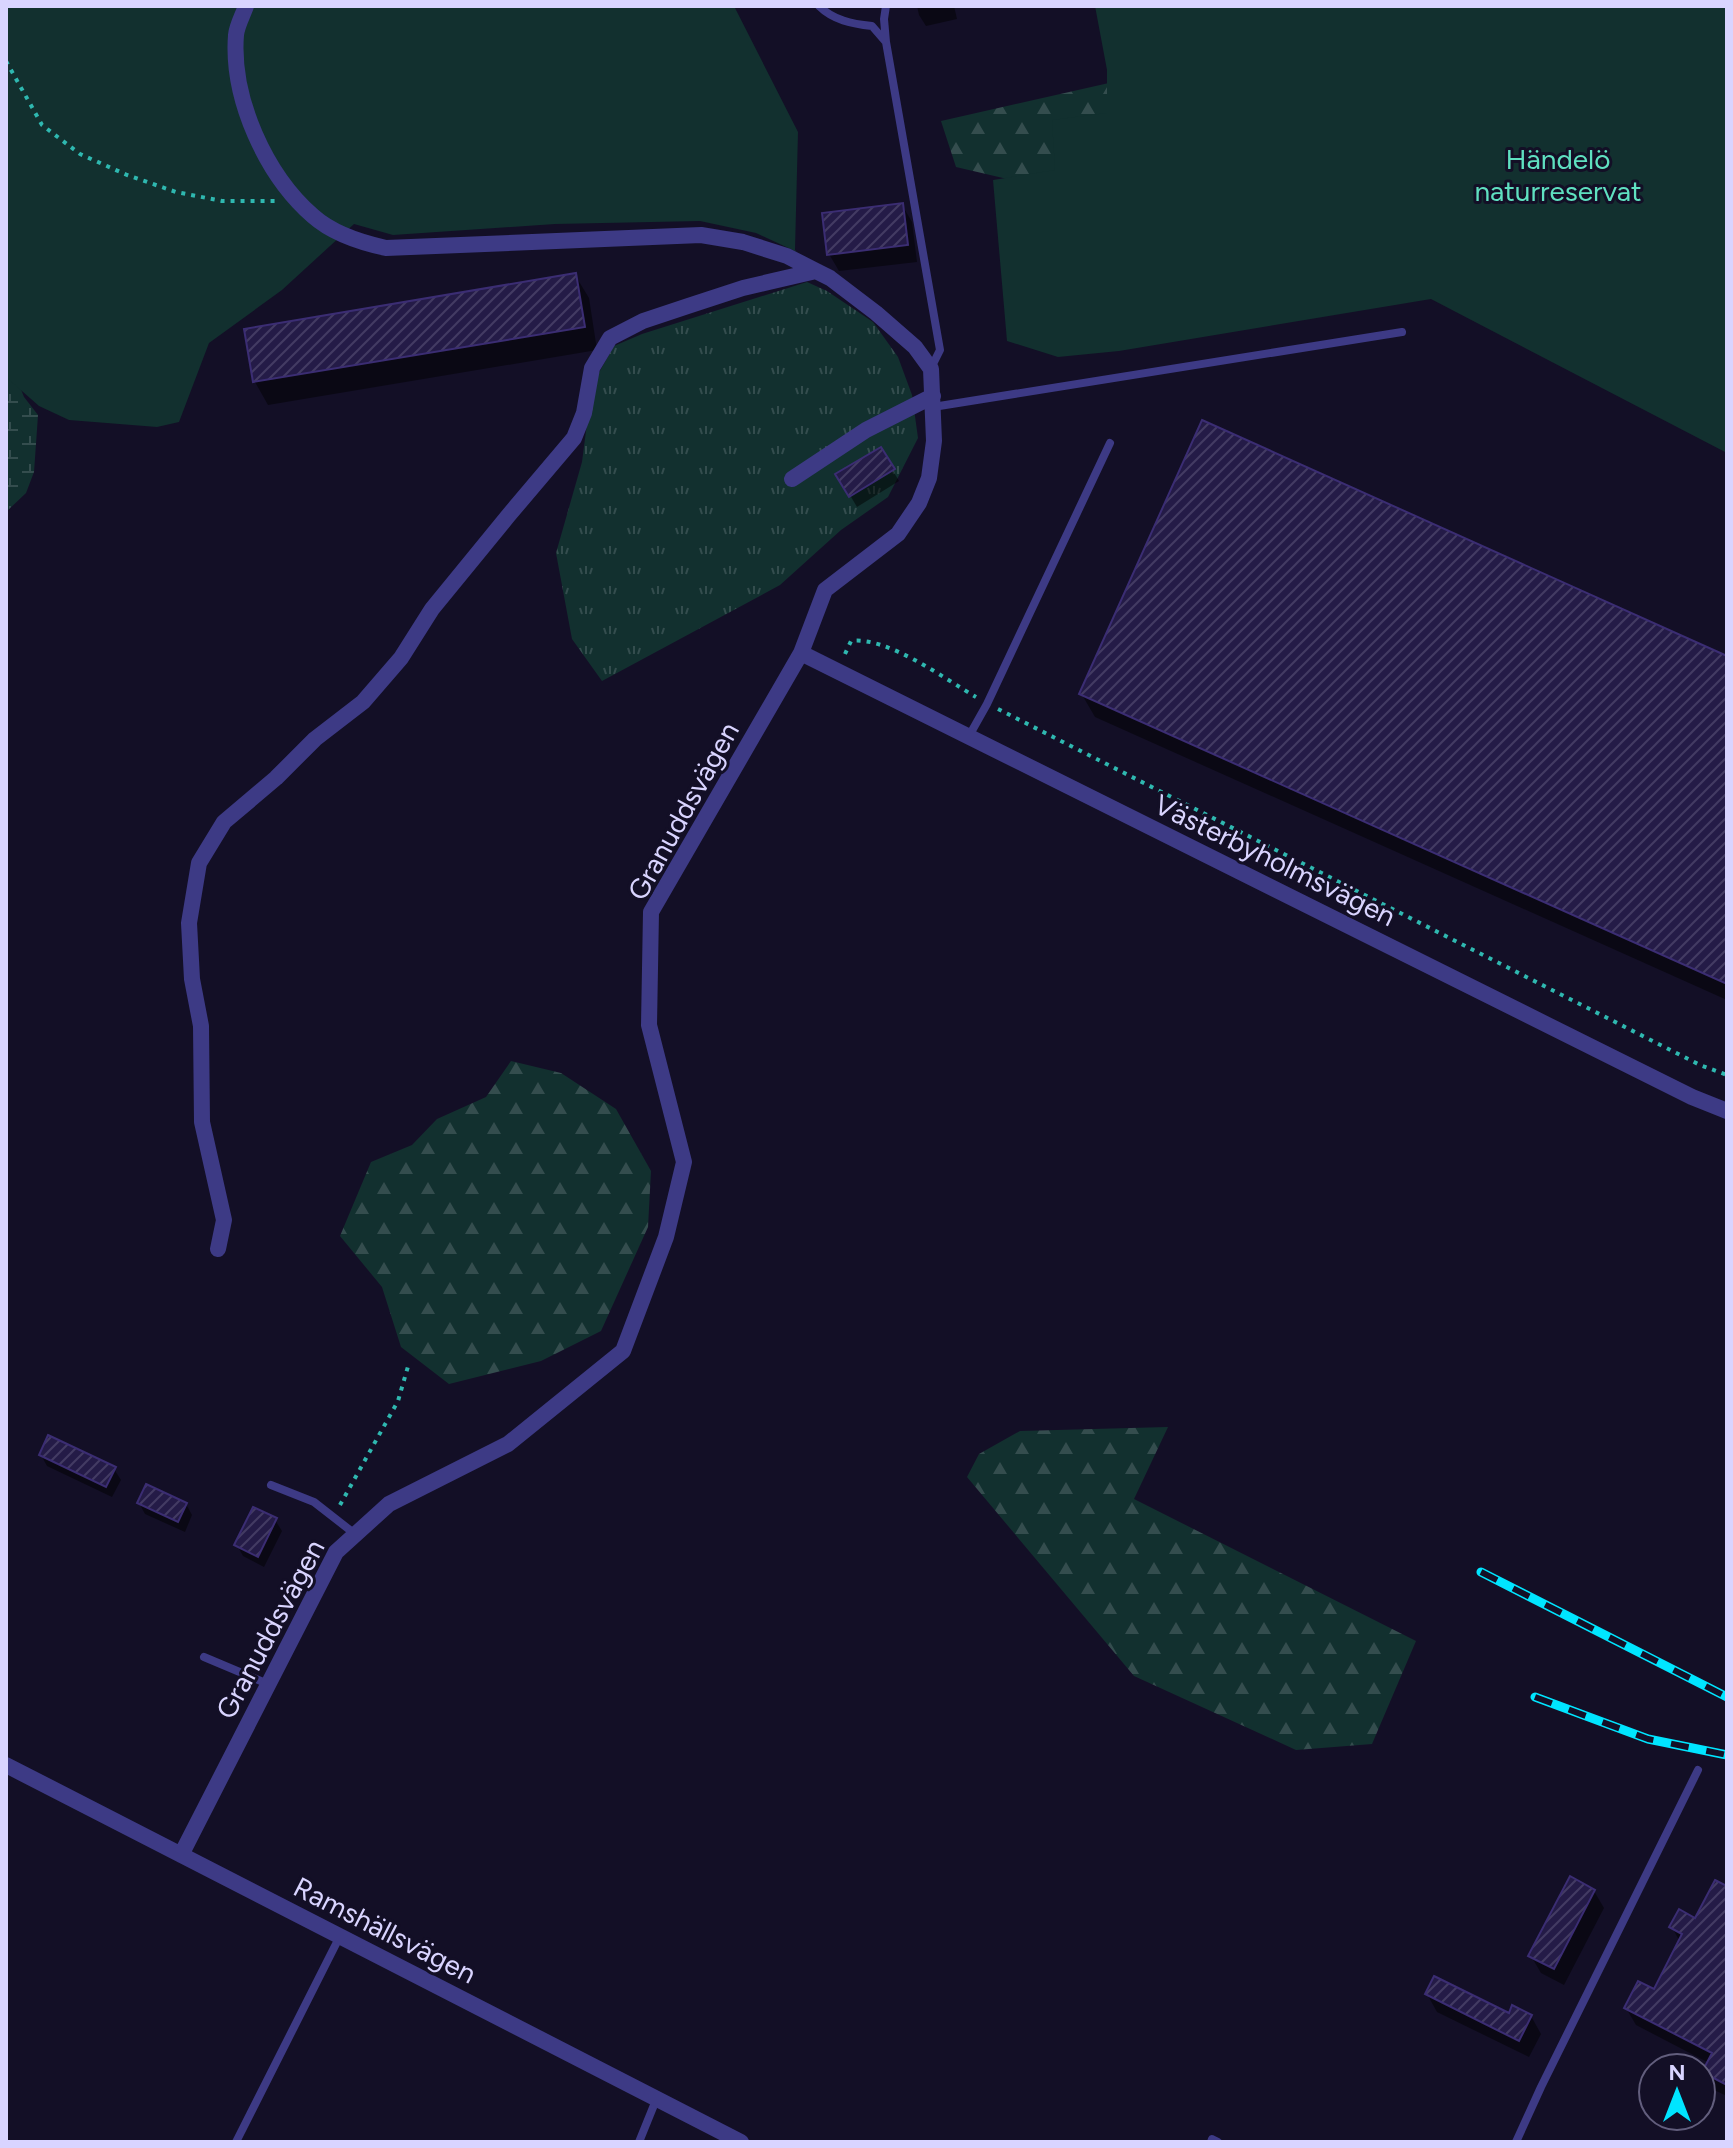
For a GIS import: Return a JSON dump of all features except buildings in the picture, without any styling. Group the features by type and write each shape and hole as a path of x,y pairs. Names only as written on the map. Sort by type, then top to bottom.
{"street":[{"path":"246,6 236,32 237,77 252,126 280,181 315,218 360,242 386,248 701,235 743,242 787,256 830,278 915,347 931,369"},
{"path":"218,1249 224,1220 202,1122 201,1026 192,979 189,923 199,863 224,822 276,778 315,739 363,702 401,658 432,609 574,438 584,413 592,368 610,338 643,321 688,306 755,285 816,271"},
{"name":"Granuddsvägen","path":"181,1855 336,1552 389,1504 508,1444 623,1351 666,1237 684,1162 649,1025 651,912 801,653 825,590 898,534 919,503 929,478 934,441 931,369"},
{"path":"792,479 866,430 933,402"},
{"name":"Västerbyholmsvägen","path":"801,653 1692,1097 1727,1111"},
{"name":"Ramshällsvägen","path":"6,1765 741,2142"}],"lane":[{"path":"819,6 837,19 872,26 886,42"},
{"path":"886,6 886,42 940,350 931,369"},
{"path":"933,402 1402,332"},
{"path":"969,737 1110,443"},
{"path":"271,1485 314,1502 356,1535"},
{"path":"204,1657 269,1684"},
{"path":"1516,2142 1698,1770"},
{"path":"236,2142 340,1936"},
{"path":"639,2142 657,2099"},
{"path":"1211,2142 1212,2139 1218,2142"}],"path":[{"path":"6,61 42,125 80,154 176,192 222,201 300,202"},
{"path":"837,671 851,641 862,639 890,647 987,704 1700,1065 1727,1075"},
{"path":"333,1517 398,1401 409,1363"}],"green space":[{"path":"6,6 734,6 798,132 797,252 756,233 700,221 555,224 393,235 354,224 282,290 209,343 179,422 157,427 69,420 39,406 6,377"},
{"name":"Händelö naturreservat","path":"1095,6 1727,6 1727,453 1431,299 1119,351 1058,357 1007,341 993,180 1055,170 1052,120 1107,113 1107,70"},
{"path":"1414,6 1063,192 956,167 941,121 1109,83"},
{"path":"807,282 827,291 873,322 898,357 912,395 918,438 888,497 841,530 780,585 602,681 572,639 556,553 582,462 592,385 614,346 642,334"},
{"path":"6,364 14,372 24,397 38,415 34,472 26,493 6,512"},
{"path":"511,1061 561,1073 616,1109 651,1171 648,1227 601,1331 541,1361 449,1384 401,1347 382,1287 340,1236 371,1162 412,1145 437,1119 486,1097"},
{"path":"1168,1427 1134,1499 1416,1641 1372,1744 1296,1750 1134,1676 967,1477 979,1454 1020,1431"}],"railway":[{"path":"1481,1572 1727,1697"},
{"path":"1535,1697 1648,1739 1727,1755"}]}
